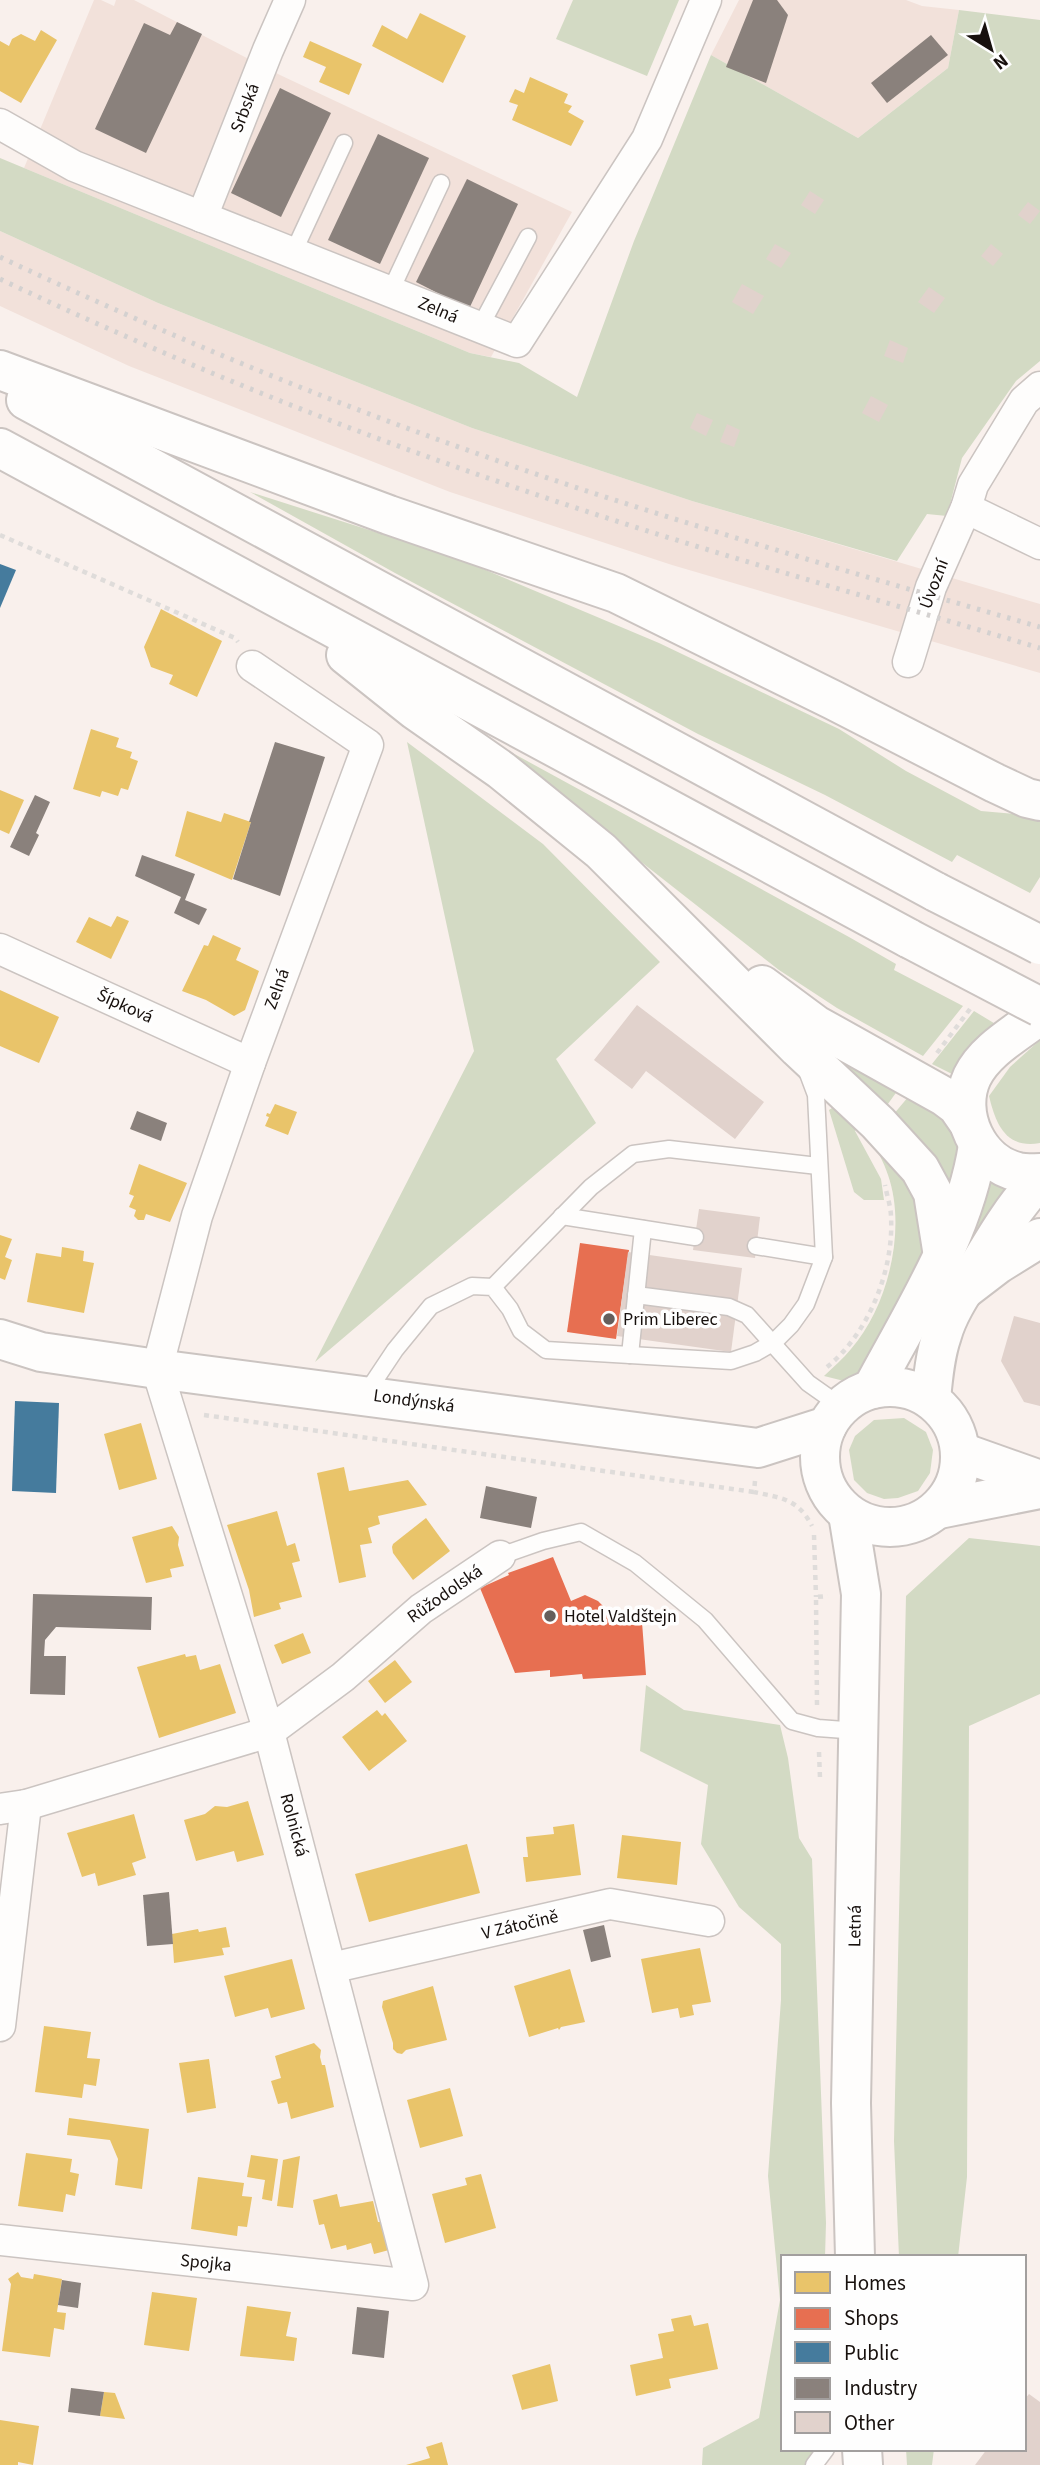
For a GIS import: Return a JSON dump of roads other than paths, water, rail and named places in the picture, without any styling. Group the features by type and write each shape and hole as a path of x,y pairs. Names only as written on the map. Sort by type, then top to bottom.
{"main road":[{"path":"0,370 389,515 616,593 1027,799 1040,802"},
{"path":"0,386 936,892 1040,945"},
{"path":"0,448 910,940 1040,1007"},
{"path":"271,595 415,710 501,770 600,850 798,1048 878,1123 920,1169 933,1193 943,1256"},
{"path":"672,921 816,1025 945,1097 957,1106 993,1160 1018,1172 1040,1173"},
{"path":"1040,1015 996,1048 972,1077 967,1098 973,1133 974,1176 943,1256 821,1444 820,1464 825,1483 834,1500 848,1514 885,1528 905,1527 923,1520 939,1508 952,1492 960,1473 961,1452 956,1432 946,1414 931,1399 942,1333 964,1290 1004,1225 1024,1195 1040,1179"},
{"path":"964,1290 998,1264 1040,1238"},
{"name":"Londýnská","path":"0,1339 41,1352 157,1369 758,1448 892,1387 913,1390 931,1399"},
{"path":"758,1448 825,1483"},
{"path":"961,1452 1040,1480"},
{"path":"939,1508 1040,1489"},
{"name":"Letná","path":"848,1514 861,1594 851,2103 855,2255"},
{"path":"861,1594 905,1527"}],"street":[{"name":"Srbská","path":"202,217 290,0"},
{"name":"Zelná","path":"0,124 74,166 517,342 648,139 706,0"},
{"name":"Úvozní","path":"908,662 931,587 966,508 973,485 1024,401 1040,387"},
{"path":"966,508 1040,544"},
{"name":"Zelná","path":"157,1369 197,1216 250,1063 368,745 252,666"},
{"name":"Šípková","path":"0,950 250,1063"},
{"name":"Rolnická","path":"157,1369 269,1732 413,2285"},
{"name":"Růžodolská","path":"13,1807 269,1732 343,1677 421,1609 499,1556"},
{"path":"0,2025 13,1807"},
{"name":"V Zátočině","path":"331,1968 610,1904 709,1921"},
{"name":"Spojka","path":"0,2240 413,2285"}],"lane":[{"path":"293,253 344,143"},
{"path":"391,290 442,183"},
{"path":"480,327 528,237"},
{"path":"494,1287 510,1309 521,1331 546,1350 731,1361 755,1353 774,1342 806,1304 824,1257 816,1095 798,1048"},
{"path":"365,1395 395,1349 431,1307 471,1286 494,1287 591,1187 634,1154 669,1149 818,1166"},
{"path":"562,1216 695,1237"},
{"path":"630,1355 643,1229"},
{"path":"756,1246 824,1257"},
{"path":"636,1295 729,1307 747,1315 808,1383 847,1407"},
{"name":"Růžodolská","path":"499,1556 581,1532 635,1563 705,1620 792,1721 818,1728 858,1731"}],"railway":[{"path":"0,257 219,354 367,413 517,468 704,528 1040,627"},
{"path":"0,279 192,365 454,466 584,511 1040,648"}],"place":[{"name":"Prim Liberec","path":"609,1319"},
{"name":"Hotel Valdštejn","path":"550,1616"}]}
